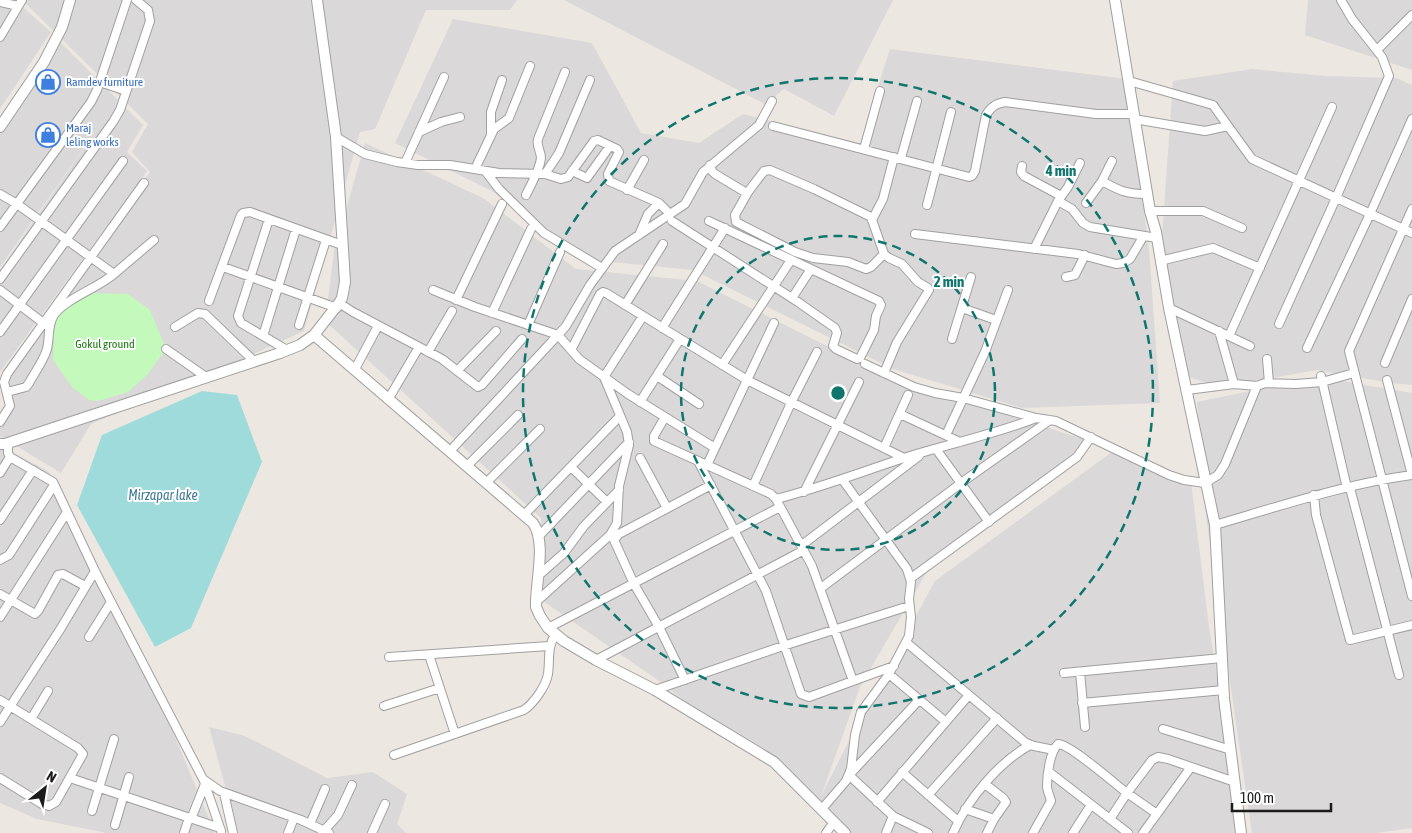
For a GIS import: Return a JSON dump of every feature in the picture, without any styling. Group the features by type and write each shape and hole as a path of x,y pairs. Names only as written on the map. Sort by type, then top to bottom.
{"street":[{"path":"0,127 48,56 62,27 70,0"},
{"path":"0,227 91,102 100,82 128,0"},
{"path":"0,279 120,110 150,21 148,10 136,0"},
{"path":"221,831 204,781 95,571 54,485 50,480 10,457 4,444 284,352 300,345 314,335 338,305 342,298 345,282 337,152 318,0"},
{"path":"1115,0 1150,211 1215,525 1224,690 1241,833"},
{"path":"1279,324 1389,76 1382,57 1352,19 1341,0"},
{"path":"0,2 20,3 0,37"},
{"path":"1377,50 1412,15"},
{"path":"475,169 494,130 509,118 530,66"},
{"path":"526,195 541,157 537,142 565,72"},
{"path":"405,163 444,77"},
{"path":"491,135 491,112 502,80"},
{"path":"545,174 559,153 590,80"},
{"path":"1129,81 1213,105 1252,159 1412,233"},
{"path":"100,82 126,91"},
{"path":"864,149 880,91"},
{"path":"450,451 558,335 615,251 671,217 686,203 703,172 759,125 772,101"},
{"path":"872,220 883,199 917,102"},
{"path":"773,126 972,176 975,172 986,116 996,104 1005,102 1134,117 1205,131 1228,126"},
{"path":"1229,336 1332,107"},
{"path":"927,205 951,112"},
{"path":"420,132 441,122 460,117"},
{"path":"1307,348 1412,119"},
{"path":"336,137 372,156 405,163 450,166 486,172 545,174 564,179 568,177 596,140 598,140 619,152 608,174 608,179 611,183 659,203 671,217 835,328 837,333 833,346 857,359 860,358 874,330 876,316 881,303 709,221"},
{"path":"572,171 587,178 610,146"},
{"path":"627,190 644,160"},
{"path":"0,332 123,161"},
{"path":"1086,203 1102,181 1112,161"},
{"path":"1034,249 1059,199 1068,187 1080,163"},
{"path":"710,165 712,172 748,192"},
{"path":"1022,166 1021,172 1024,176 1072,209 1083,223 1090,227 1157,238"},
{"path":"884,254 871,267 866,269 848,262 813,258 795,252 736,222 735,215 748,192 764,171 770,170 868,215 872,220 884,254 902,264 929,290 897,342 884,373"},
{"path":"486,172 499,189 544,233 602,268"},
{"path":"1102,181 1122,192 1147,194"},
{"path":"7,392 26,386 29,382 48,347 46,325 91,257 144,183"},
{"path":"0,194 17,204 114,274"},
{"path":"639,235 648,214 659,203"},
{"path":"456,300 502,204"},
{"path":"1412,209 1349,351 1412,596"},
{"path":"1150,211 1203,211 1242,228"},
{"path":"209,302 241,215 250,212 342,245"},
{"path":"269,219 238,320 284,352"},
{"path":"662,328 725,228"},
{"path":"263,336 296,229"},
{"path":"492,313 530,229"},
{"path":"915,234 1085,255 1107,263 1123,263 1130,259 1143,237"},
{"path":"0,422 10,406 4,382 7,374 55,314 61,308 102,284 154,240"},
{"path":"299,325 326,240"},
{"path":"625,305 663,244"},
{"path":"1160,261 1213,248 1260,268"},
{"path":"528,325 560,252"},
{"path":"1066,277 1076,275 1085,255"},
{"path":"722,365 791,260"},
{"path":"223,267 308,297 338,305 442,360 476,386 482,385 522,340"},
{"path":"792,298 811,269"},
{"path":"952,339 971,277"},
{"path":"0,290 46,325"},
{"path":"433,290 492,313 558,335 580,359 604,377 640,402 715,448"},
{"path":"946,435 986,352 1008,290"},
{"path":"571,350 601,293 606,293 747,380 904,458"},
{"path":"1385,363 1412,299"},
{"path":"962,308 996,320"},
{"path":"1169,308 1250,346"},
{"path":"428,352 452,312"},
{"path":"175,327 198,313 205,314 254,361"},
{"path":"604,377 643,316"},
{"path":"707,465 774,323"},
{"path":"355,369 378,326"},
{"path":"457,372 496,331"},
{"path":"1218,331 1234,384"},
{"path":"314,335 533,523 539,536 536,602 540,616 551,632 596,660 655,690 774,762 844,833"},
{"path":"640,402 680,339"},
{"path":"389,398 418,347"},
{"path":"166,350 206,377"},
{"path":"753,486 817,352"},
{"path":"1266,359 1269,383"},
{"path":"865,364 914,387 1062,423 1169,475 1184,480 1205,483 1218,475 1225,464 1257,386"},
{"path":"1187,390 1234,384 1257,386 1269,383 1296,384 1354,373"},
{"path":"656,376 699,404"},
{"path":"536,602 613,532 617,523 619,490 629,442 627,432 604,377"},
{"path":"1321,379 1348,488 1399,675"},
{"path":"1215,525 1314,495 1382,479 1412,475 1387,380"},
{"path":"804,492 859,382"},
{"path":"884,448 908,395"},
{"path":"467,466 518,414"},
{"path":"900,414 960,442"},
{"path":"524,515 620,416"},
{"path":"665,417 654,436 654,441 770,494 776,499 803,547 821,588 853,681"},
{"path":"776,499 804,492 904,458 1008,429 1036,418"},
{"path":"821,588 960,483 1050,420"},
{"path":"486,483 540,430"},
{"path":"911,578 1077,457 1091,437"},
{"path":"539,536 629,442"},
{"path":"936,449 989,522"},
{"path":"596,660 660,628 803,547 859,501 924,452"},
{"path":"0,473 10,457"},
{"path":"640,458 667,508"},
{"path":"698,461 768,597 799,692 803,696 809,697 894,666"},
{"path":"571,467 607,502"},
{"path":"0,520 33,470"},
{"path":"842,479 907,569 911,578 910,630 906,643 889,674 861,712 857,723 849,776"},
{"path":"0,560 9,555 54,485"},
{"path":"685,680 660,628 634,584 615,546 614,538 711,485"},
{"path":"538,576 564,553 579,531 619,490"},
{"path":"1314,495 1316,515 1350,640 1412,625"},
{"path":"551,632 634,584 780,507"},
{"path":"0,617 67,512"},
{"path":"0,722 95,571"},
{"path":"0,594 35,614 58,575 63,574 85,586"},
{"path":"89,637 111,602"},
{"path":"655,690 783,646 909,606"},
{"path":"394,755 524,710 530,706 547,677 551,632"},
{"path":"906,643 1030,745 1054,750"},
{"path":"389,657 549,646"},
{"path":"428,655 455,734"},
{"path":"1064,673 1222,658"},
{"path":"1080,672 1085,727"},
{"path":"889,674 946,722"},
{"path":"384,706 440,688"},
{"path":"1082,703 1224,690"},
{"path":"31,719 48,691"},
{"path":"877,802 969,695"},
{"path":"0,700 82,751 82,758 56,802 49,806 42,804 0,778"},
{"path":"821,810 849,776 919,700"},
{"path":"928,795 997,718"},
{"path":"1163,729 1231,750"},
{"path":"92,811 114,739"},
{"path":"1033,833 1050,801 1047,784 1054,750 1058,744 1064,745 1157,814"},
{"path":"953,833 965,809 985,784 1012,756 1030,745"},
{"path":"1110,819 1127,793 1155,758 1162,757 1235,782"},
{"path":"1143,833 1191,767"},
{"path":"902,772 958,821"},
{"path":"1049,772 1123,831"},
{"path":"849,776 893,816 919,831 928,833"},
{"path":"114,825 129,777"},
{"path":"70,778 190,818 211,829 221,831"},
{"path":"204,781 214,789 310,824 324,832 338,815 352,785"},
{"path":"184,833 204,781"},
{"path":"985,784 1006,802 994,819 988,833"},
{"path":"310,824 326,789"},
{"path":"224,793 233,833"},
{"path":"372,833 385,804"},
{"path":"1073,833 1091,804"},
{"path":"965,809 994,819"},
{"path":"886,833 893,816"},
{"path":"288,833 294,818"},
{"path":"826,833 834,822"}],"shaded area":[{"path":"0,0 15,0 51,32 0,109"},
{"path":"22,0 517,0 510,10 426,10 375,129 360,132 304,331 194,381 91,424 61,473 0,436 0,418 10,403 4,378 150,172 132,152 148,124"},
{"path":"564,0 893,0 834,116 784,89 765,104"},
{"path":"1308,0 1412,0 1412,70 1305,35"},
{"path":"453,19 592,43 641,133 699,143 743,114 860,143 890,49 1126,79 1149,249 1160,403 1022,408 893,369 693,270 581,259 492,191 395,143"},
{"path":"56,38 143,125 127,152 147,171 0,372 0,270 116,102 0,267 0,122"},
{"path":"1252,69 1326,76 1396,78 1412,85 1412,385 1317,370 1219,387 1179,374 1162,237 1173,81"},
{"path":"365,143 483,198 576,269 697,281 887,376 1089,441 929,568 860,687 821,796 870,700 935,581 1116,449 1191,482 1209,627 1243,833 849,833 818,802 652,676 540,599 541,518 325,321 334,252"},
{"path":"1318,377 1412,393 1412,828 1376,833 1252,833 1206,516 1197,402"},
{"path":"0,445 49,472 165,713 215,833 107,833 37,819 0,803"},
{"path":"209,727 245,736 327,778 373,772 407,794 397,824 406,833 235,833 233,815"}],"green space":[{"name":"Gokul ground","path":"86,293 128,294 150,310 166,349 148,374 128,392 98,401 89,400 72,387 53,360 55,314"}],"water":[{"name":"Mirzapar lake","path":"202,391 237,395 262,462 191,628 155,647 77,505 102,435"}],"place":[{"name":"Ramdev furniture","path":"48,82"},
{"name":"Maraj leling works","path":"48,135"}]}
